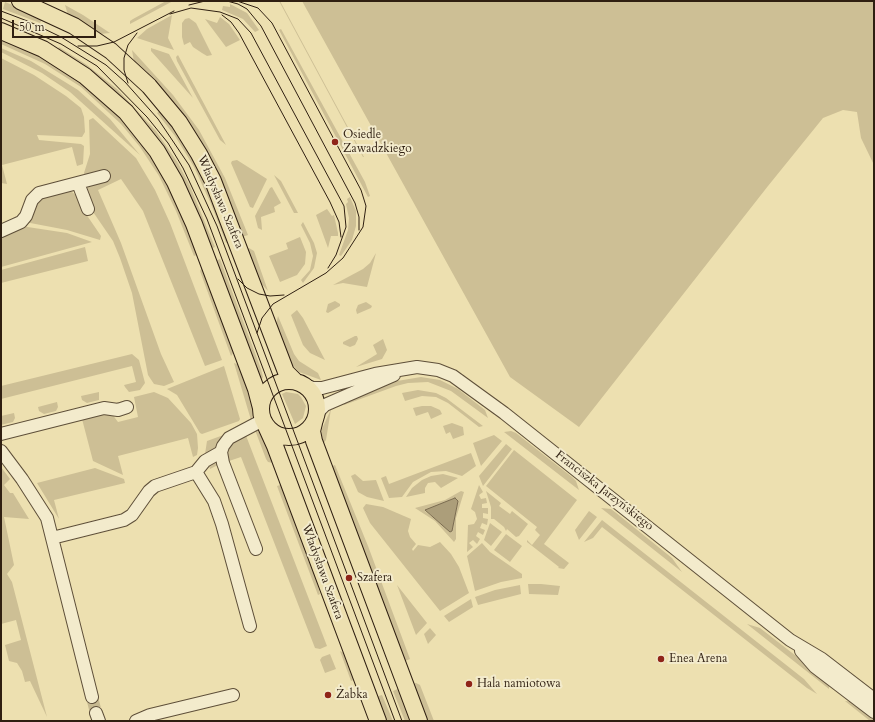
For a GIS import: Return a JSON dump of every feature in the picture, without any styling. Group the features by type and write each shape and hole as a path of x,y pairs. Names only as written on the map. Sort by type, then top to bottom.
{"main road":[{"name":"Władysława Szafera","path":"20,1 74,26 111,51 149,86 179,122 200,154 216,188 286,372 299,383"},
{"name":"Władysława Szafera","path":"1,31 51,53 89,79 126,112 157,152 175,182 194,224 256,388 263,417 378,721"},
{"path":"315,420 304,433 289,437 275,433 263,417 263,398 270,387 283,381 299,383 315,397 317,406 315,420 312,431 314,441 419,721"}],"street":[{"path":"1,230 13,227 21,222 36,195 104,176"},
{"path":"78,183 88,210"},
{"name":"Franciszka Jarzyńskiego","path":"299,383 313,388 322,388 375,374 422,367 438,370 453,376 470,386 790,640 816,667 874,712"},
{"name":"Franciszka Jarzyńskiego","path":"315,420 325,405 406,369"},
{"path":"1,434 104,408 118,410 128,407"},
{"path":"256,549 223,463 221,452 223,446 229,438 263,417"},
{"path":"1,451 22,479 47,518 92,697"},
{"path":"52,538 124,520 132,515 146,494 155,486 196,472 205,461 221,452"},
{"path":"196,472 211,496 222,524 250,626"},
{"name":"Franciszka Jarzyńskiego","path":"790,640 822,659 874,700"},
{"path":"136,721 150,716 233,695"}],"shaded area":[{"path":"166,1 173,1 130,24 130,21 133,19"},
{"path":"280,1 364,157 363,157"},
{"path":"302,1 874,1 874,165 861,138 857,112 843,110 823,118 579,427 510,377"},
{"path":"5,2 43,17 40,23 3,9"},
{"path":"230,4 247,13 259,30 255,32 243,19 222,10 223,6 230,7"},
{"path":"65,5 110,33 100,34 68,15"},
{"path":"172,15 168,38 174,50 137,38 147,29"},
{"path":"220,17 229,24 240,40 226,47 205,19 217,23"},
{"path":"189,18 196,23 212,55 207,56 193,47 190,42 184,45 182,37 182,23 185,19"},
{"path":"281,29 365,182 370,196 368,197 279,30"},
{"path":"1,38 63,67 120,114 158,164 199,254 194,256 176,211 159,176 140,147 121,124 81,87 45,64 1,44"},
{"path":"59,47 87,65 117,89 156,131 178,163 190,186 215,247 210,249 181,180 57,50"},
{"path":"1,48 31,61 78,90 110,119 140,155 70,92 42,73 1,52"},
{"path":"151,48 169,54 193,98 151,51"},
{"path":"132,50 173,95 199,130 225,178 248,235 242,237 134,62"},
{"path":"178,55 226,145 220,140 177,61 176,57"},
{"path":"1,58 34,75 66,96 81,108 84,117 85,132 82,137 37,135 39,140 81,144 84,146 83,164 77,166 72,147 2,165 7,184 1,183"},
{"path":"162,109 192,153 231,241 226,243 211,204 194,167 175,136 157,113"},
{"path":"93,118 136,158 155,190 170,223 222,360 205,366 143,211 121,179 98,190 121,243 161,354 174,382 164,386 154,384 148,375 132,293 120,258 113,241 91,209 87,191 88,186 84,173 90,154 89,120"},
{"path":"237,160 267,179 253,208 250,207 231,163 232,161"},
{"path":"274,175 281,181 298,213 294,213"},
{"path":"272,187 281,203 274,207 275,212 261,217 262,230 258,228 255,216 270,188"},
{"path":"66,191 72,192 77,196 86,214 101,236 100,240 67,230 25,222 35,200"},
{"path":"350,197 356,211 356,226 352,240 341,256 339,255 348,230 349,218 346,204 348,202 347,199"},
{"path":"327,209 332,216 334,215 338,233 338,236 331,236 328,248 316,215"},
{"path":"303,222 314,243 317,253 314,268 303,283 301,280 310,270 313,256 310,243 301,225"},
{"path":"21,226 67,233 92,242 1,267 1,240 5,233"},
{"path":"300,237 306,252 305,264 297,275 280,282 269,256 288,249 286,243"},
{"path":"85,247 88,261 1,283 1,270"},
{"path":"249,248 254,251 268,291 259,281 247,249"},
{"path":"376,253 367,287 343,283 333,285 363,269 370,263"},
{"path":"220,259 261,369 263,377 261,381 215,261"},
{"path":"203,265 234,352 231,356 200,271"},
{"path":"335,301 340,304 340,306 328,313 326,312 328,304"},
{"path":"366,302 372,306 371,308 357,314 356,310 358,305"},
{"path":"297,310 303,318 325,360 310,353 303,345 291,315"},
{"path":"278,316 294,354 299,361 318,373 321,380 299,372 291,363 276,324"},
{"path":"357,336 358,339 355,345 350,347 343,344 343,342"},
{"path":"383,339 387,350 382,359 356,367 377,354 373,345"},
{"path":"132,354 139,360 145,383 140,390 129,392 124,385 136,382 132,366 1,399 1,386"},
{"path":"234,363 239,365 252,401 253,415 251,420"},
{"path":"224,366 240,419 239,421 202,434 177,395 167,389"},
{"path":"421,377 440,380 458,389 485,410 488,418 451,391 428,382 408,383 396,386 344,405 343,402 397,381"},
{"path":"418,390 436,393 446,398 483,426 479,427 448,403 436,397 422,396 405,401 402,393"},
{"path":"99,392 99,400 87,403 82,400 81,396"},
{"path":"154,392 168,398 191,423 197,434 197,455 193,457 188,438 118,456 123,475 93,461 82,419 104,413 112,414 118,422 138,417 134,397"},
{"path":"286,392 298,394 306,406 303,418 295,424 282,394"},
{"path":"57,402 58,407 56,411 44,414 39,411 38,407"},
{"path":"431,406 440,410 442,414 431,419 428,412 416,416 413,408"},
{"path":"331,409 326,440 323,444 321,436 322,429"},
{"path":"14,413 15,418 13,422 1,425 1,416"},
{"path":"452,423 463,427 464,435 453,439 450,432 446,434 443,426"},
{"path":"255,430 260,432 263,436 273,463 268,462 266,459"},
{"path":"511,431 516,433 572,477 576,481 579,490 504,432"},
{"path":"229,433 220,464 210,469 205,454 207,441"},
{"path":"245,433 327,646 320,649 315,648 241,457 226,462 225,448"},
{"path":"494,435 502,441 481,466 473,443"},
{"path":"506,444 512,449 483,486 479,476"},
{"path":"514,450 577,500 544,544 569,563 564,569 558,568 559,567 527,542 527,540 532,545 540,535 535,530 537,527 486,486"},
{"path":"471,453 476,466 462,476 446,471 431,472 413,482 402,497 389,498 381,478 386,476 389,484"},
{"path":"335,465 368,546 410,659 403,662 330,467"},
{"path":"1,467 10,479 4,485 10,493 13,493 29,519 4,517 14,565 7,574 12,582 47,717 30,681 25,682 22,671 17,663 9,661 5,645 21,640 16,620 1,624"},
{"path":"95,468 124,479 125,483 54,500 59,519 37,483"},
{"path":"355,474 363,481 376,480 384,501 367,497 358,492 351,476"},
{"path":"443,474 458,478 441,488 435,482 428,483 425,488 425,493 406,497 412,488 422,480 431,476"},
{"path":"283,484 314,571 320,594 318,595 277,486"},
{"path":"479,485 483,492 479,495 481,499 486,498 487,503 482,504 482,508 488,508 488,514 483,513 483,518 488,519 487,525 482,523 480,528 485,530 483,535 478,532 476,536 480,539 477,544 473,540 469,543 473,547 467,552 468,525 474,524 477,519 475,512 471,509"},
{"path":"461,491 464,492 456,518 456,539 454,542 435,521 415,508 445,500","holes":["455,498 458,501 451,532 425,511"]},
{"path":"486,491 501,503 499,506 510,514 512,511 528,524 519,536 516,537 507,529 506,531 504,527 494,519 491,519 491,507"},
{"path":"455,498 458,501 452,531 450,532 425,510"},
{"path":"366,504 383,507 411,519 408,531 410,537 416,544 412,549 413,551 418,545 430,547 440,542 451,554 459,567 469,593 440,611 370,523 363,508"},
{"path":"601,508 611,509 615,512 672,558 682,572"},
{"path":"589,511 597,517 579,540 575,530"},
{"path":"602,520 804,679 817,694 807,688 602,527 593,538 584,542"},
{"path":"490,523 502,532 491,546 484,540"},
{"path":"506,534 522,546 510,562 494,550"},
{"path":"482,543 490,552 522,574 522,578 501,582 475,591 467,556"},
{"path":"528,584 560,586 558,595 529,594"},
{"path":"397,585 427,623 416,635"},
{"path":"520,585 521,594 478,605 475,597 495,590"},
{"path":"471,599 473,607 449,622 444,616"},
{"path":"747,624 760,628 827,680 829,689"},
{"path":"430,628 436,635 428,644 424,634"},
{"path":"340,651 346,654 356,679 351,681"},
{"path":"330,654 336,669 325,673 320,660 322,657"},
{"path":"416,683 420,685 434,721 426,721 411,684"},
{"path":"400,688 413,721 405,721 393,691"},
{"path":"382,695 393,721 384,721 375,697"},
{"path":"845,701 855,702 874,718 873,721 870,721"}],"tunnel":[{"path":"92,697 96,713"}],"tram line":[{"path":"189,5 205,1"},
{"path":"227,1 238,4 247,9 261,26 355,203 359,217 359,230"},
{"path":"237,1 258,8 272,23 361,190 366,206 363,227 343,258 326,273 273,304 262,318 257,333"},
{"path":"170,14 191,8 220,12 238,19 251,33 344,206 346,227 336,255 328,268"},
{"path":"1,11 30,22 61,37 106,65 125,82 158,119 189,165 217,226 402,721"},
{"path":"78,46 97,46 114,42 174,11"},
{"path":"222,15 231,22 239,33 330,202 339,222 341,237"},
{"path":"1,18 61,44 97,66 147,117 168,143 183,168 207,219 395,721"},
{"path":"128,83 124,70 124,58 128,45 137,33"},
{"path":"238,279 247,288 259,294 270,296 284,295"}],"place":[{"name":"Osiedle Zawadzkiego","path":"335,142"},
{"name":"Szafera","path":"349,578"},
{"name":"Enea Arena","path":"661,659"},
{"name":"Hala namiotowa","path":"469,684"},
{"name":"Żabka","path":"328,695"}]}
